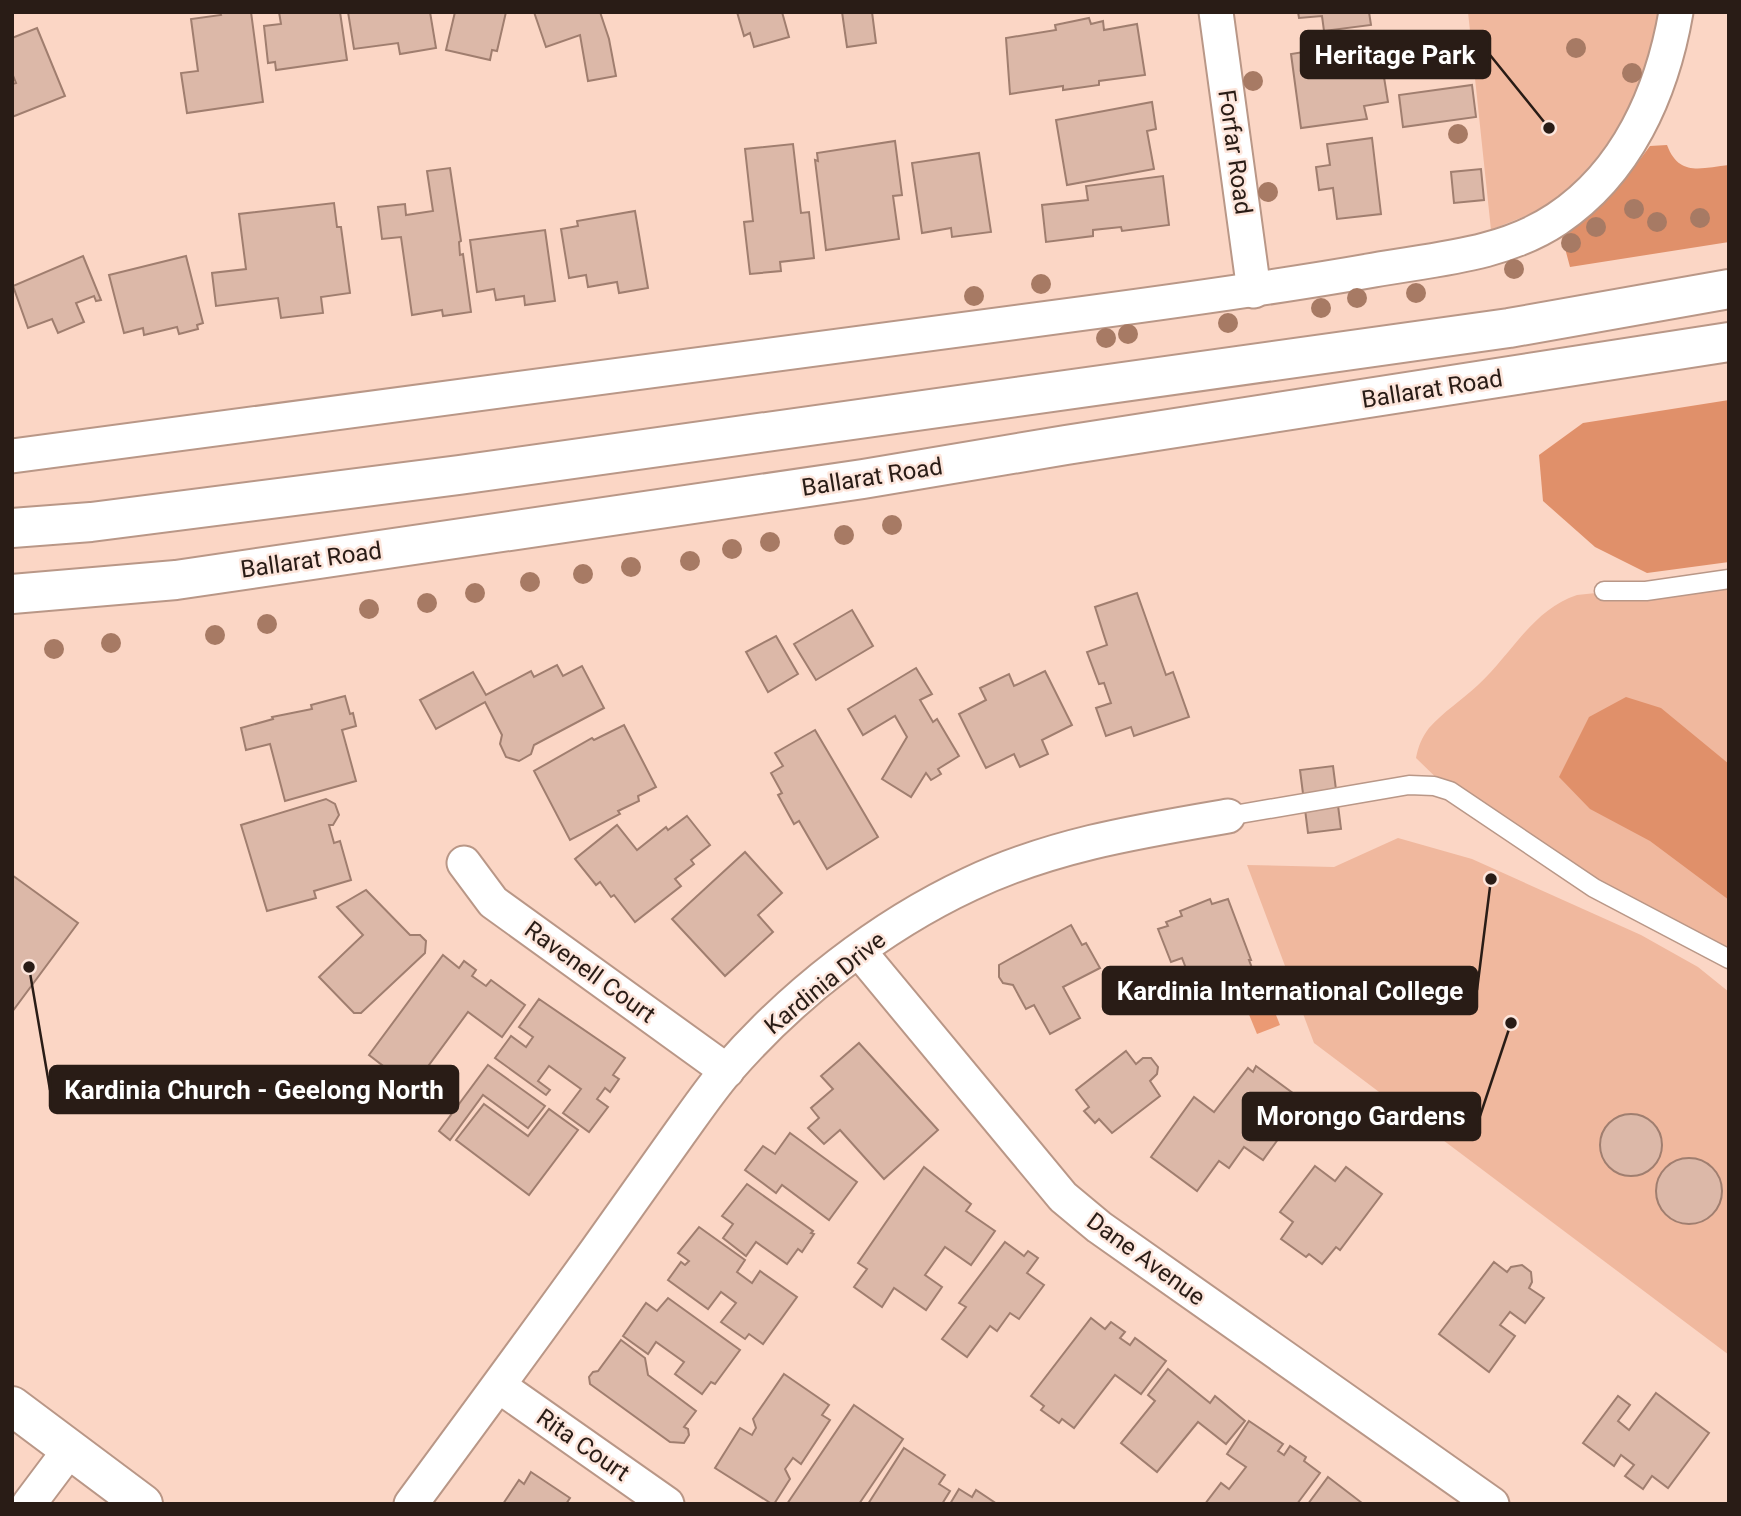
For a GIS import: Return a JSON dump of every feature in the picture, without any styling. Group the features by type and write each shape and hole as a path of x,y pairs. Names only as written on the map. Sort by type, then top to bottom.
{"main road":[{"name":"Ballarat Road","path":"12,528 91,522 459,475 1509,328 1729,289"},
{"name":"Ballarat Road","path":"12,594 176,580 863,480 1066,445 1729,342"},
{"path":"12,1406 143,1504"}],"street":[{"name":"Forfar Road","path":"1216,12 1254,291"},
{"path":"12,456 1254,291 1488,250 1554,221 1581,201 1630,144 1669,53 1676,12"},
{"name":"Kardinia Drive","path":"411,1504 727,1071 776,1018 859,951 968,884 1055,851 1108,837 1228,816"},
{"name":"Ravenell Court","path":"464,863 493,902 727,1071"},
{"name":"Dane Avenue","path":"859,951 1063,1197 1099,1227 1492,1504"},
{"name":"Rita Court","path":"499,1386 667,1504"},
{"path":"29,1504 71,1448"}],"lane":[{"path":"1604,592 1646,591 1729,579"},
{"name":"Kardinia Drive","path":"1228,816 1409,785 1434,786 1450,791 1594,888 1729,959"}],"shaded area":[{"path":"1468,12 1659,12 1639,84 1603,149 1588,168 1548,205 1491,230"},
{"path":"1667,145 1678,162 1685,166 1700,168 1729,165 1729,242 1570,267 1562,237 1620,186 1650,146"},
{"path":"1729,400 1729,562 1647,573 1595,547 1543,501 1539,455 1583,423"},
{"path":"1729,579 1729,959 1708,949 1450,791 1416,758 1429,728 1490,673 1535,622 1561,602 1577,595"},
{"path":"1626,697 1661,708 1729,764 1729,900 1650,841 1590,809 1559,777 1589,717"},
{"path":"1398,838 1472,859 1641,935 1698,967 1729,992 1729,1355 1314,1043 1247,865 1334,867"},
{"path":"1264,985 1280,1025 1257,1034 1241,995"}],"building":[{"path":"220,12 251,12 263,102 187,113 181,73 198,71 191,19 221,15"},
{"path":"279,12 340,12 347,60 276,70 275,62 268,63 264,26 281,24"},
{"path":"348,12 430,12 436,48 400,54 398,43 354,49"},
{"path":"455,12 506,12 497,51 492,50 490,60 446,50"},
{"path":"534,12 600,12 609,39 616,76 588,81 580,35 546,47"},
{"path":"737,12 782,12 789,37 754,47 750,33 744,36"},
{"path":"842,12 872,12 876,43 847,47"},
{"path":"1298,12 1369,12 1371,25 1324,31 1322,16 1299,18"},
{"path":"1089,18 1091,24 1103,21 1104,30 1137,24 1145,75 1099,81 1099,85 1063,90 1063,86 1010,94 1006,38 1056,30 1055,25"},
{"path":"37,28 65,96 12,117 12,84 16,83 12,73 12,38"},
{"path":"1378,40 1388,102 1364,106 1367,119 1301,128 1291,54"},
{"path":"1472,85 1476,117 1403,127 1399,95"},
{"path":"1152,102 1156,129 1147,131 1154,169 1067,185 1056,120"},
{"path":"1372,138 1381,214 1337,219 1333,188 1319,190 1316,167 1330,165 1327,144"},
{"path":"895,141 902,195 893,196 899,239 826,250 815,160 818,161 817,153"},
{"path":"793,144 801,213 809,212 814,258 780,262 781,271 750,274 744,222 753,221 745,149"},
{"path":"979,153 991,232 952,237 951,228 922,233 912,163"},
{"path":"450,168 461,241 460,255 463,254 471,312 443,316 442,310 412,315 401,237 382,239 378,207 405,204 406,215 433,211 427,171"},
{"path":"1481,169 1484,200 1454,203 1451,172"},
{"path":"1163,176 1169,225 1122,231 1121,227 1093,230 1093,236 1046,242 1042,205 1088,200 1086,186"},
{"path":"334,203 337,227 341,227 350,293 321,297 323,313 281,318 278,298 216,306 212,273 246,269 239,214"},
{"path":"635,211 648,288 619,293 617,282 588,287 586,275 569,278 561,229 578,226 577,221"},
{"path":"545,230 555,301 525,305 524,296 496,300 494,289 477,292 470,240"},
{"path":"83,256 101,300 96,301 94,296 76,303 84,322 58,333 52,319 28,328 13,286"},
{"path":"186,256 203,323 197,325 198,329 179,334 177,327 144,335 143,328 124,333 109,275"},
{"path":"1137,593 1166,675 1173,672 1189,717 1134,736 1131,727 1106,736 1096,708 1111,703 1104,683 1099,684 1087,652 1107,645 1095,607"},
{"path":"852,610 873,646 816,680 794,644"},
{"path":"776,636 798,674 768,692 746,652"},
{"path":"557,665 563,676 582,666 604,708 534,745 531,754 519,761 506,757 500,744 502,735 485,702 436,729 420,700 473,672 486,695 531,671 534,677"},
{"path":"916,668 932,694 920,700 933,722 937,719 959,756 938,769 941,774 931,780 926,773 911,797 882,779 907,737 895,716 863,735 848,709"},
{"path":"1045,671 1072,725 1042,740 1048,754 1020,767 1014,754 986,768 959,714 986,700 980,688 1009,674 1014,686"},
{"path":"345,696 356,726 342,730 356,781 285,801 270,744 246,750 241,728 273,719 272,717 312,709 311,705"},
{"path":"624,725 656,787 638,796 639,801 618,811 620,814 570,840 534,771 592,738 594,740"},
{"path":"815,730 878,837 827,869 799,821 794,824 778,795 782,793 771,773 783,766 775,753"},
{"path":"1333,766 1341,829 1308,833 1300,770"},
{"path":"326,799 335,804 339,815 333,825 329,825 334,843 340,841 351,880 314,891 316,898 267,911 241,825"},
{"path":"687,816 710,845 691,860 694,864 675,879 681,886 635,922 614,895 611,897 600,882 596,885 575,859 617,825 637,850 666,827 668,830"},
{"path":"745,852 782,893 758,915 773,932 725,976 672,919"},
{"path":"12,875 78,923 12,1012"},
{"path":"366,890 410,935 420,935 426,941 425,953 361,1013 354,1013 319,977 363,935 337,907"},
{"path":"1210,899 1212,904 1228,899 1255,976 1224,987 1219,974 1192,984 1182,958 1171,962 1158,929 1168,926 1166,922 1182,916 1180,911"},
{"path":"1071,925 1082,945 1086,943 1100,968 1063,987 1080,1018 1050,1034 1034,1005 1026,1009 1013,985 1003,983 999,977 999,965"},
{"path":"443,955 459,968 464,961 476,970 472,976 486,986 491,980 525,1005 502,1037 468,1012 412,1088 369,1055"},
{"path":"539,999 625,1058 613,1075 619,1079 610,1092 605,1088 597,1099 608,1107 589,1132 563,1113 581,1089 549,1066 538,1081 550,1090 546,1095 495,1058 511,1036 526,1047 533,1037 519,1027"},
{"path":"859,1043 938,1130 884,1179 840,1130 824,1144 808,1128 819,1118 811,1108 833,1089 821,1076"},
{"path":"1126,1051 1136,1064 1143,1058 1151,1058 1158,1067 1157,1074 1150,1081 1160,1096 1112,1133 1099,1119 1095,1123 1084,1111 1089,1107 1076,1090"},
{"path":"488,1065 545,1106 528,1128 483,1095 450,1140 439,1131"},
{"path":"1256,1066 1305,1102 1263,1160 1244,1147 1229,1168 1219,1161 1197,1191 1151,1157 1194,1097 1214,1112 1248,1068 1253,1072"},
{"path":"484,1104 528,1136 549,1109 578,1130 529,1195 456,1140"},
{"path":"1625,1114 1637,1114 1653,1123 1660,1133 1660,1157 1653,1167 1637,1176 1625,1176 1614,1171 1605,1162 1600,1151 1600,1139 1605,1128 1614,1119"},
{"path":"790,1133 857,1182 829,1220 782,1185 776,1193 745,1170 763,1146 775,1154"},
{"path":"1689,1158 1712,1168 1722,1191 1712,1214 1689,1224 1666,1214 1656,1191 1666,1168"},
{"path":"1315,1166 1335,1181 1346,1167 1382,1194 1340,1250 1336,1247 1322,1264 1309,1254 1306,1257 1281,1239 1293,1222 1280,1212"},
{"path":"924,1167 971,1204 966,1211 995,1231 971,1265 945,1247 925,1275 942,1287 926,1310 894,1288 882,1307 854,1287 867,1269 858,1263"},
{"path":"747,1184 813,1231 811,1233 814,1234 802,1252 798,1249 787,1264 756,1242 746,1256 723,1238 733,1224 722,1216"},
{"path":"699,1227 745,1260 737,1272 752,1283 760,1271 797,1297 763,1344 749,1334 745,1339 721,1322 736,1303 721,1292 708,1309 668,1280 681,1262 685,1265 689,1261 678,1253"},
{"path":"1005,1242 1024,1256 1028,1251 1038,1258 1027,1273 1044,1285 1019,1319 1010,1313 997,1331 990,1326 967,1357 942,1339 966,1307 959,1303"},
{"path":"1494,1262 1507,1272 1511,1267 1522,1265 1531,1272 1532,1282 1529,1288 1544,1298 1525,1323 1510,1312 1500,1325 1515,1336 1489,1372 1439,1334"},
{"path":"668,1298 740,1350 715,1384 711,1382 702,1394 675,1374 684,1362 656,1342 648,1354 623,1336 646,1303 657,1311"},
{"path":"1091,1318 1105,1329 1111,1322 1125,1332 1120,1338 1130,1345 1135,1338 1166,1361 1141,1394 1115,1375 1074,1428 1062,1419 1059,1423 1041,1410 1044,1406 1031,1396"},
{"path":"621,1340 645,1358 648,1375 696,1411 684,1427 688,1429 689,1435 684,1443 670,1442 590,1384 589,1377 598,1371"},
{"path":"1168,1369 1210,1403 1215,1396 1245,1421 1226,1444 1198,1422 1157,1472 1121,1443 1155,1401 1148,1395"},
{"path":"784,1374 829,1405 822,1415 830,1420 801,1464 793,1458 785,1469 790,1479 772,1504 715,1468 740,1428 752,1435 756,1428 753,1419"},
{"path":"1656,1393 1709,1433 1668,1488 1652,1476 1643,1489 1625,1476 1634,1465 1621,1455 1614,1466 1583,1443 1618,1396 1630,1405 1618,1421 1629,1430"},
{"path":"854,1405 903,1439 859,1504 787,1504"},
{"path":"1249,1421 1283,1444 1278,1451 1284,1455 1290,1446 1306,1457 1304,1461 1320,1473 1297,1504 1205,1504 1221,1483 1229,1489 1246,1467 1227,1454"},
{"path":"904,1448 945,1475 939,1484 950,1491 942,1504 868,1504"},
{"path":"531,1472 570,1498 566,1504 503,1504 519,1480 524,1484"},
{"path":"1328,1477 1362,1503 1308,1504"},
{"path":"959,1489 972,1497 976,1490 997,1504 950,1504"}],"place":[{"name":"Heritage Park","path":"1549,128"},
{"name":"Kardinia International College","path":"1491,879"},
{"name":"Kardinia Church - Geelong North","path":"29,967"},
{"name":"Morongo Gardens","path":"1511,1023"}]}
